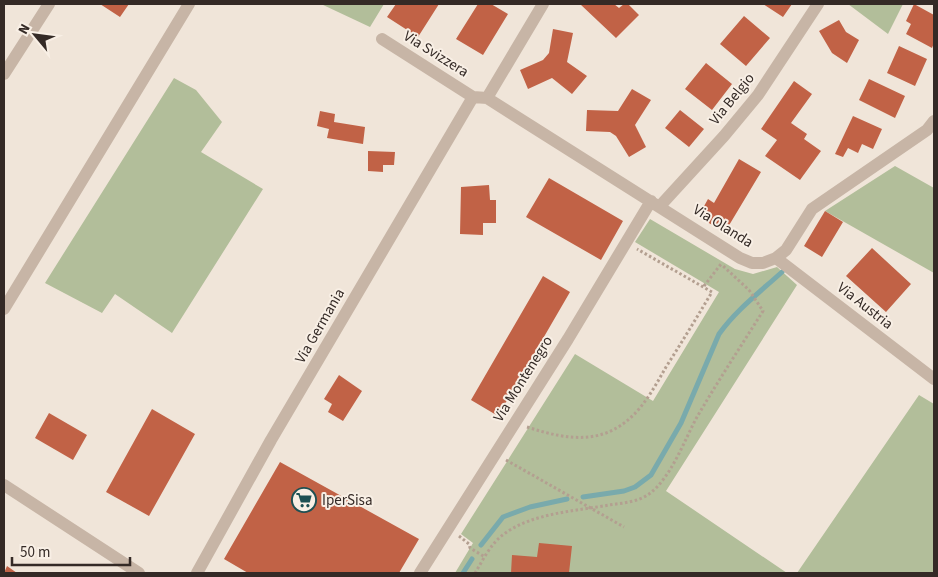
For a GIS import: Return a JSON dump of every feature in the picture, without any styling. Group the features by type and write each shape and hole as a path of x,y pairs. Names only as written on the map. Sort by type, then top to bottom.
{"street":[{"path":"4,74 49,4"},
{"path":"4,309 189,4"},
{"path":"487,98 543,4"},
{"name":"Via Belgio","path":"655,204 724,136 758,94 818,4"},
{"name":"Via Svizzera","path":"382,39 473,96"},
{"name":"Via Olanda","path":"473,96 487,98 746,260 752,263 764,263 776,258"},
{"name":"Via Germania","path":"197,573 282,423 473,96"},
{"path":"776,258 786,250 812,209 927,130 934,121"},
{"name":"Via Montenegro","path":"420,573 655,204"},
{"name":"Via Austria","path":"776,258 934,379"},
{"path":"4,485 138,573"}],"path":[{"path":"528,427 564,438 592,436 619,427 648,398 712,292 631,245"},
{"path":"475,573 503,534 513,528 544,517 636,500 648,495 659,486 697,417 763,310 749,290 713,258"},
{"path":"704,286 721,264"},
{"path":"507,460 624,528"},
{"path":"470,548 486,556"}],"green space":[{"path":"321,4 384,4 370,27"},
{"path":"848,4 903,4 888,34"},
{"path":"174,78 196,90 222,122 201,152 263,189 172,333 115,294 102,313 45,283"},
{"path":"895,166 934,188 934,273 825,211"},
{"path":"650,219 735,269 753,274 777,267 797,285 666,491 787,573 455,573 473,543 461,534 575,354 653,401 719,292 635,242"},
{"path":"919,395 934,404 934,573 797,573"}],"building":[{"path":"100,4 129,4 120,17"},
{"path":"396,4 439,4 418,37 387,17"},
{"path":"478,4 491,4 508,14 483,55 456,39"},
{"path":"580,4 614,4 619,8 624,4 628,4 639,15 616,38"},
{"path":"763,4 792,4 783,17"},
{"path":"914,4 934,15 934,43 932,48 906,34 911,24 906,21"},
{"path":"744,16 770,38 746,66 720,44"},
{"path":"839,20 846,32 859,40 847,63 832,53 819,31"},
{"path":"553,29 573,33 567,62 587,76 572,94 552,78 528,89 520,70 543,60 549,53"},
{"path":"899,46 927,59 915,86 887,73"},
{"path":"706,63 732,84 712,110 685,89"},
{"path":"869,79 905,96 895,118 859,100"},
{"path":"794,81 812,94 791,123 807,134 804,139 821,151 800,180 765,156 777,140 761,129"},
{"path":"632,89 651,100 635,125 646,147 629,157 616,136 610,132 586,131 587,110 618,111"},
{"path":"680,110 704,129 689,147 665,128"},
{"path":"320,111 335,114 334,122 365,127 363,144 327,138 329,129 317,126"},
{"path":"853,116 882,129 873,149 862,144 858,153 848,148 843,157 835,154"},
{"path":"368,151 395,152 394,165 383,165 383,172 368,171"},
{"path":"739,159 761,172 725,232 698,217 708,199 714,203"},
{"path":"549,178 623,221 601,260 526,217"},
{"path":"489,185 490,200 496,200 496,223 483,223 483,235 460,234 461,187"},
{"path":"825,211 843,222 822,257 804,246"},
{"path":"872,248 911,284 886,312 846,276"},
{"path":"543,276 570,292 498,416 471,400"},
{"path":"339,375 362,391 343,421 328,412 332,404 324,399"},
{"path":"152,409 195,434 149,516 106,492"},
{"path":"49,413 87,435 73,460 35,438"},
{"name":"IperSisa","path":"280,462 419,539 399,573 248,573 224,559"},
{"path":"539,543 572,546 569,573 511,573 512,555 537,557"},
{"path":"7,566 17,573 4,573"}],"waterway":[{"path":"583,497 624,491 635,487 651,475 681,423 719,334 741,309 782,272"},
{"path":"481,545 503,517 530,507 567,499"},
{"path":"463,573 472,559"}],"place":[{"name":"IperSisa","path":"304,500"}]}
